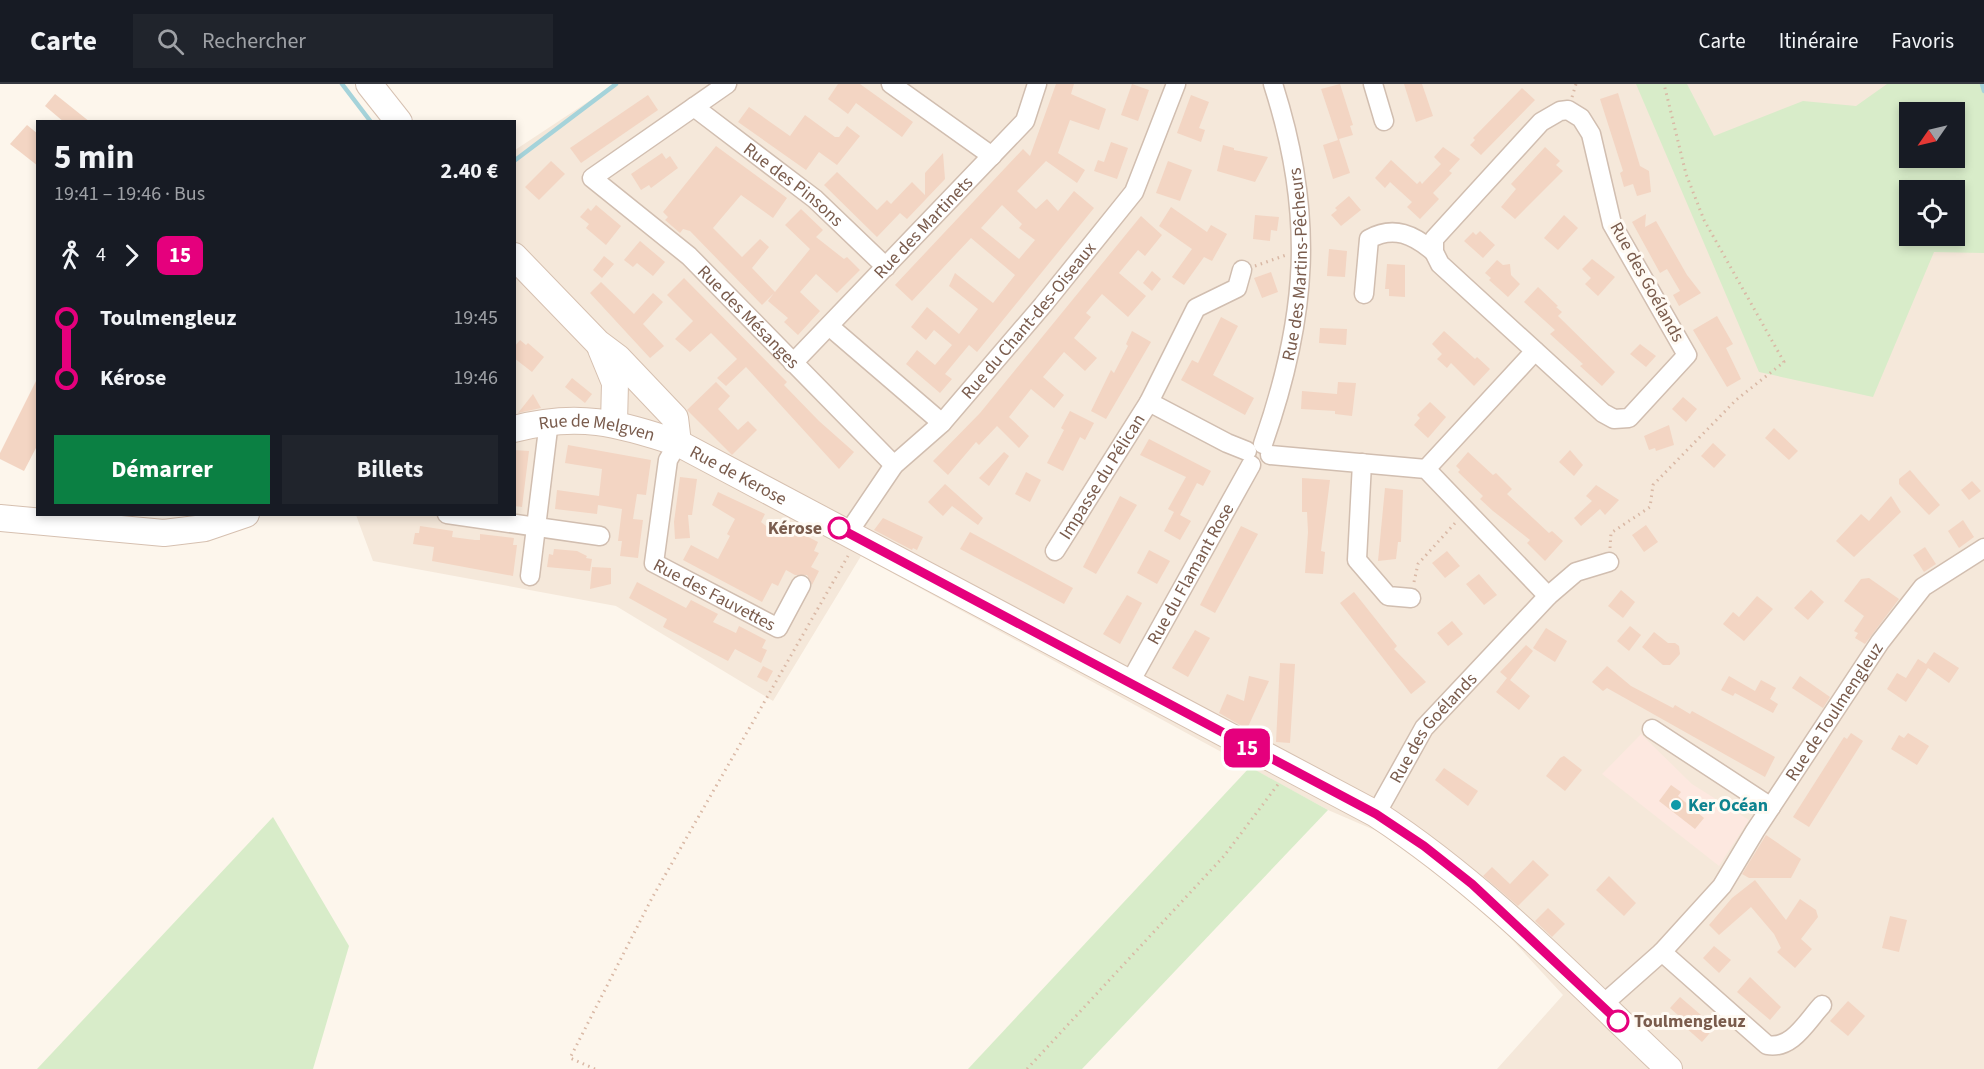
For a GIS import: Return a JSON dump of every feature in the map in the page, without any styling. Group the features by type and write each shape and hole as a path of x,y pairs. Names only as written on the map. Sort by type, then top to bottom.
{"main road":[{"path":"369,84 397,120"},
{"path":"516,258 675,418 678,443"},
{"path":"598,343 615,383 618,424"},
{"path":"618,424 637,411 640,404 637,378"},
{"name":"Rue de Melgven","path":"516,429 549,421 585,420 618,424 678,443"},
{"name":"Rue de Kerose","path":"678,443 1289,770 1376,814 1424,846 1472,884 1669,1069"},
{"path":"0,518 164,532 205,528 240,516"}],"street":[{"path":"694,107 727,84"},
{"path":"891,84 992,156"},
{"name":"Rue des Martinets","path":"793,363 1024,121 1037,84"},
{"name":"Rue du Chant-des-Oiseaux","path":"853,536 894,465 942,423 1043,305 1134,192 1176,84"},
{"name":"Rue des Martins-Pêcheurs","path":"1258,453 1294,337 1302,251 1296,166 1274,84"},
{"path":"1373,84 1384,121"},
{"name":"Rue des Mésanges","path":"694,107 592,178 689,256 894,465"},
{"name":"Rue des Pinsons","path":"694,107 815,199 886,267"},
{"name":"Rue des Goélands","path":"1568,110 1581,118 1592,134 1612,224 1687,355 1629,418 1614,418 1603,413 1440,264 1434,252 1434,239 1541,122 1560,111 1568,110"},
{"name":"Rue des Goélands","path":"1364,294 1370,239 1385,233 1401,231 1434,252"},
{"name":"Impasse du Pélican","path":"1054,551 1149,402 1196,308 1237,288 1242,270"},
{"path":"829,326 942,423"},
{"path":"1426,469 1535,351"},
{"name":"Impasse du Pélican","path":"1149,402 1227,443 1258,453"},
{"path":"530,576 549,421"},
{"name":"Rue des Fauvettes","path":"678,443 668,460 654,563 778,628 801,585"},
{"path":"1258,453 1426,469 1548,596"},
{"name":"Rue du Flamant Rose","path":"1130,684 1258,453"},
{"path":"1362,463 1358,560 1388,596 1411,598"},
{"path":"462,516 600,536"},
{"name":"Rue de Toulmengleuz","path":"1601,1006 1662,952 1722,886 1771,807 1880,642 1923,587 1984,548"},
{"name":"Rue des Goélands","path":"1376,814 1424,728 1548,596 1576,572 1609,562"},
{"path":"1653,729 1771,807"},
{"path":"1662,952 1767,1045 1775,1047 1788,1043 1822,1005"}],"path":[{"path":"1609,562 1611,533 1650,507 1653,485 1736,400 1784,362 1704,220 1686,174 1664,84"},
{"path":"1242,270 1302,251"},
{"path":"1411,598 1418,564 1466,510"},
{"path":"595,1069 570,1058 652,898 853,536"},
{"path":"1027,1069 1224,856 1289,770"}],"shaded area":[{"path":"615,84 1984,84 1984,1069 1497,1069 1563,995 1504,931 1440,877 1379,832 1328,810 861,556 773,701 616,606 373,561 356,516 516,516 516,149"},
{"path":"1641,734 1692,784 1749,820 1719,866 1602,774"}],"green space":[{"path":"1636,84 1687,84 1714,136 1803,101 1856,106 1887,84 1984,84 1984,253 1934,252 1873,397 1759,372"},
{"path":"1250,767 1328,810 1082,1069 968,1069"},
{"path":"273,817 349,946 313,1069 37,1069"}],"building":[{"path":"838,84 860,84 913,122 902,137 856,103 848,114 828,99"},
{"path":"1056,84 1074,84 1071,94 1106,109 1099,130 1070,120 1058,153 1085,170 1077,183 1046,161 1017,191 1036,209 1047,199 1058,211 1074,191 1094,208 977,352 969,345 945,374 952,379 940,393 906,364 917,350 935,365 952,345 934,330 926,340 911,327 927,307 959,334 978,309 949,286 955,273 993,303 1015,275 971,238 912,301 895,285 1023,149 1030,156","holes":["1002,205 1022,224 1019,228 1035,240 1019,259 981,228"]},
{"path":"1132,84 1149,90 1138,121 1121,115"},
{"path":"1340,84 1353,125 1350,126 1353,135 1339,139 1350,173 1333,179 1323,145 1338,140 1321,89"},
{"path":"1404,84 1422,84 1433,116 1416,122"},
{"path":"1522,88 1535,100 1481,155 1470,145 1475,140 1473,138"},
{"path":"1618,93 1640,166 1649,171 1651,192 1637,196 1633,184 1624,187 1620,173 1623,171 1600,99"},
{"path":"55,94 88,120 62,120 45,106"},
{"path":"648,95 658,110 581,163 570,148"},
{"path":"1191,95 1209,102 1199,128 1205,130 1201,142 1177,133"},
{"path":"749,107 790,136 805,115 835,137 839,137 847,126 860,136 837,165 819,152 806,170 738,122"},
{"path":"27,125 36,132 36,164 10,144"},
{"path":"1111,142 1128,148 1117,179 1094,171 1098,160 1104,162"},
{"path":"1223,145 1234,148 1234,150 1268,157 1255,182 1217,171"},
{"path":"716,146 787,198 773,218 741,195 713,228 742,257 760,239 769,247 752,268 775,292 810,249 785,225 801,209 823,230 816,237 844,259 847,257 860,270 837,293 816,274 800,292 820,311 798,335 784,322 788,318 768,301 774,293 762,305 690,231 683,229 680,233 665,220 668,217 663,212"},
{"path":"1443,147 1460,159 1449,171 1452,173 1433,193 1439,199 1420,219 1407,207 1412,202 1390,182 1385,188 1375,178 1391,160 1417,184 1420,181 1422,184 1441,164 1434,157"},
{"path":"1545,147 1560,161 1556,165 1563,171 1515,219 1501,207 1516,189 1511,184"},
{"path":"662,153 666,159 670,156 678,168 651,188 649,185 641,190 631,174"},
{"path":"943,153 945,179 907,219 900,213 877,237 824,185 837,172 877,210 887,200 891,204 912,182 925,195 925,173"},
{"path":"551,161 565,174 539,200 525,187"},
{"path":"1168,161 1192,170 1180,201 1156,193"},
{"path":"1349,196 1361,210 1341,226 1331,215 1337,210 1335,208"},
{"path":"596,205 621,226 606,245 586,228 589,224 580,217 588,208 591,211"},
{"path":"1171,207 1207,232 1211,225 1227,234 1212,261 1204,257 1184,285 1172,277 1192,249 1159,226"},
{"path":"1646,214 1645,227 1656,221 1687,275 1701,293 1679,306 1673,295 1680,291 1667,269 1660,273 1632,222"},
{"path":"1255,215 1279,217 1277,231 1271,230 1270,241 1253,239"},
{"path":"1564,215 1578,228 1558,250 1544,238"},
{"path":"1141,216 1162,235 1145,256 1138,250 1119,273 1146,296 1128,317 1102,294 1086,313 1091,317 1074,338 1097,358 1085,371 1064,352 1043,377 1064,395 1054,408 1031,389 1009,417 1029,436 1019,448 997,426 979,445 976,442 948,475 933,461 980,413"},
{"path":"1480,231 1495,245 1483,258 1464,241 1473,232 1476,235"},
{"path":"640,241 665,262 653,276 637,263 633,267 624,260"},
{"path":"1329,249 1347,251 1345,277 1327,276"},
{"path":"604,256 614,264 602,278 593,270"},
{"path":"1592,259 1615,277 1598,296 1585,284 1591,278 1582,269"},
{"path":"1497,260 1503,265 1510,264 1511,275 1520,284 1508,297 1489,280 1491,278 1485,273"},
{"path":"1387,264 1405,265 1405,297 1389,296 1389,289 1385,289"},
{"path":"1152,271 1161,279 1152,291 1143,283"},
{"path":"1271,272 1278,292 1262,298 1254,278"},
{"path":"684,278 787,382 784,385 819,421 854,452 839,469 746,367 726,386 717,378 737,359 711,333 690,352 675,339 693,321 667,295"},
{"path":"601,282 634,314 653,293 663,302 643,324 664,346 650,358 590,293"},
{"path":"1538,287 1558,306 1556,307 1562,312 1558,316 1615,372 1602,386 1580,366 1583,364 1550,334 1555,330 1524,302"},
{"path":"1717,316 1733,344 1726,348 1741,379 1727,387 1693,330"},
{"path":"1221,317 1238,326 1213,375 1254,398 1245,415 1181,380 1192,360 1198,363"},
{"path":"1320,328 1347,329 1346,345 1319,343"},
{"path":"1132,331 1151,342 1106,419 1091,411 1111,370 1114,373 1128,346 1126,344"},
{"path":"1444,331 1475,359 1477,357 1490,369 1474,386 1451,363 1447,368 1437,359 1442,354 1432,344"},
{"path":"520,340 526,345 528,343 544,357 532,372 516,360 516,345"},
{"path":"1640,344 1656,356 1646,367 1630,354"},
{"path":"572,378 592,394 585,403 565,387"},
{"path":"36,381 36,448 24,471 0,459 0,453"},
{"path":"716,382 730,396 718,409 738,430 748,421 757,430 732,455 687,410"},
{"path":"1338,382 1356,383 1352,416 1335,414 1335,411 1301,409 1302,391 1337,394"},
{"path":"533,394 541,408 518,413"},
{"path":"1683,397 1697,409 1686,422 1672,409"},
{"path":"1430,402 1446,417 1428,438 1414,425 1420,418 1417,415"},
{"path":"1070,411 1094,423 1085,440 1080,437 1063,471 1047,463 1064,430 1061,428"},
{"path":"1669,425 1674,445 1656,451 1655,448 1649,450 1644,436"},
{"path":"1774,428 1798,451 1789,460 1765,438"},
{"path":"1149,439 1211,471 1203,486 1197,483 1180,515 1191,521 1180,540 1164,531 1174,512 1168,509 1186,477 1140,455"},
{"path":"1713,443 1726,455 1714,468 1701,456"},
{"path":"568,445 651,460 646,495 637,494 633,519 643,520 638,558 620,556 622,541 618,541 622,509 598,505 597,514 555,509 557,490 599,496 602,469 565,463"},
{"path":"516,450 529,451 522,507 516,506"},
{"path":"1570,450 1583,465 1574,476 1559,462"},
{"path":"1004,452 1009,456 989,486 979,478"},
{"path":"1468,452 1493,475 1496,473 1512,489 1507,494 1549,533 1552,531 1563,541 1545,561 1527,543 1530,540 1480,499 1483,496 1458,472 1460,470 1456,466"},
{"path":"1910,470 1940,505 1929,515 1899,484 1899,479"},
{"path":"1026,472 1041,480 1030,502 1015,494"},
{"path":"680,477 697,479 692,515 688,515 690,538 675,539 674,522"},
{"path":"1302,478 1330,480 1321,551 1325,552 1323,574 1305,573 1308,532 1307,512 1302,512"},
{"path":"1972,481 1981,491 1969,500 1961,490"},
{"path":"945,484 983,518 978,525 952,506 943,516 928,502"},
{"path":"1596,485 1619,500 1605,515 1600,509 1581,526 1574,518 1592,501 1586,496"},
{"path":"1385,488 1403,490 1401,542 1398,542 1396,559 1378,561"},
{"path":"718,492 765,514 761,522 766,526 787,536 791,528 818,542 814,551 819,553 811,567 819,571 812,585 807,575 795,575 786,570 778,586 772,583 762,602 683,560 691,545 718,559 730,536 727,534 735,519 712,505"},
{"path":"1120,496 1137,505 1096,574 1083,567"},
{"path":"1891,496 1901,512 1854,557 1836,541 1861,514 1869,521"},
{"path":"883,518 923,537 917,550 913,548 912,550 874,530"},
{"path":"1963,520 1974,537 1959,548 1948,531"},
{"path":"1646,525 1658,542 1644,552 1632,535"},
{"path":"420,526 453,531 452,537 475,540 480,540 480,534 514,538 513,545 517,545 513,576 432,561 434,547 413,544 415,533 419,533"},
{"path":"1241,526 1258,534 1215,613 1200,605"},
{"path":"970,532 1073,588 1064,604 960,549"},
{"path":"1925,547 1936,564 1924,572 1913,555"},
{"path":"554,549 577,551 587,556 586,558 592,559 590,571 547,567 549,554 553,555"},
{"path":"1149,550 1170,561 1157,584 1137,573"},
{"path":"1447,551 1460,566 1445,578 1432,563"},
{"path":"592,567 611,568 611,584 590,589"},
{"path":"1479,574 1497,595 1484,605 1466,584"},
{"path":"1869,578 1899,599 1865,644 1855,638 1858,633 1854,631 1864,616 1844,601 1861,579"},
{"path":"637,582 686,608 691,600 718,614 713,622 736,633 739,626 766,640 762,648 767,650 761,663 735,649 728,661 663,627 667,619 629,598"},
{"path":"1621,590 1635,602 1623,618 1608,606"},
{"path":"1811,590 1824,602 1808,620 1794,608"},
{"path":"1354,592 1397,646 1394,649 1426,682 1411,694 1340,603"},
{"path":"1127,595 1142,603 1120,644 1103,634"},
{"path":"1757,596 1773,609 1744,641 1723,624 1733,612 1739,617"},
{"path":"1452,621 1463,634 1448,646 1437,633"},
{"path":"1630,626 1641,635 1629,651 1617,641"},
{"path":"1546,628 1567,641 1555,662 1533,648"},
{"path":"1195,630 1210,638 1188,677 1172,668"},
{"path":"1654,632 1668,643 1675,643 1679,646 1680,654 1670,665 1663,665 1642,647"},
{"path":"1526,645 1533,651 1510,680 1530,696 1519,710 1496,692 1507,678 1500,672"},
{"path":"1934,652 1959,668 1949,683 1928,668 1906,702 1887,689 1897,673 1906,678 1918,659 1926,664"},
{"path":"1280,663 1295,664 1290,743 1276,742"},
{"path":"763,666 773,671 767,682 757,677"},
{"path":"1607,666 1631,686 1673,708 1675,705 1690,714 1692,711 1775,757 1765,777 1607,688 1603,691 1592,682"},
{"path":"1249,676 1269,681 1247,729 1219,713 1227,694 1244,701"},
{"path":"1729,676 1755,691 1761,680 1776,688 1770,699 1778,704 1773,713 1735,693 1733,696 1721,690"},
{"path":"1800,676 1830,697 1823,708 1792,688"},
{"path":"1851,733 1863,741 1809,827 1793,817 1844,737 1847,739"},
{"path":"1908,733 1929,746 1917,765 1891,749 1899,735 1904,738"},
{"path":"1564,756 1582,770 1565,791 1546,776"},
{"path":"1444,768 1478,791 1468,806 1435,780"},
{"name":"Ker Océan","path":"1671,785 1681,792 1678,796 1704,818 1695,829 1659,801"},
{"path":"1766,835 1801,859 1791,878 1749,878 1742,874"},
{"path":"1533,860 1549,875 1518,906 1483,876 1492,867 1510,884"},
{"path":"1609,876 1636,903 1624,916 1596,890"},
{"path":"1755,880 1786,920 1800,899 1816,910 1818,917 1801,939 1812,949 1795,968 1777,952 1781,948 1774,934 1751,907 1719,935 1709,925 1732,898"},
{"path":"1548,908 1565,924 1552,937 1535,921"},
{"path":"1890,916 1907,920 1899,952 1882,948"},
{"path":"1714,946 1731,960 1719,973 1703,958"},
{"path":"1750,977 1781,1007 1770,1020 1737,992"},
{"path":"1680,997 1715,1027 1702,1042 1685,1027 1688,1024 1670,1008"},
{"path":"1848,1001 1865,1016 1848,1036 1830,1021"}],"waterway":[{"path":"342,84 369,120"},
{"path":"516,159 616,84"},
{"path":"1982,84 1984,91"}],"bus line":[{"name":"15","path":"839,528 1289,770 1376,814 1424,846 1472,884 1618,1021"}],"place":[{"name":"Kérose","path":"839,528"},
{"name":"Ker Océan","path":"1676,805"},
{"name":"Toulmengleuz","path":"1618,1021"}]}
